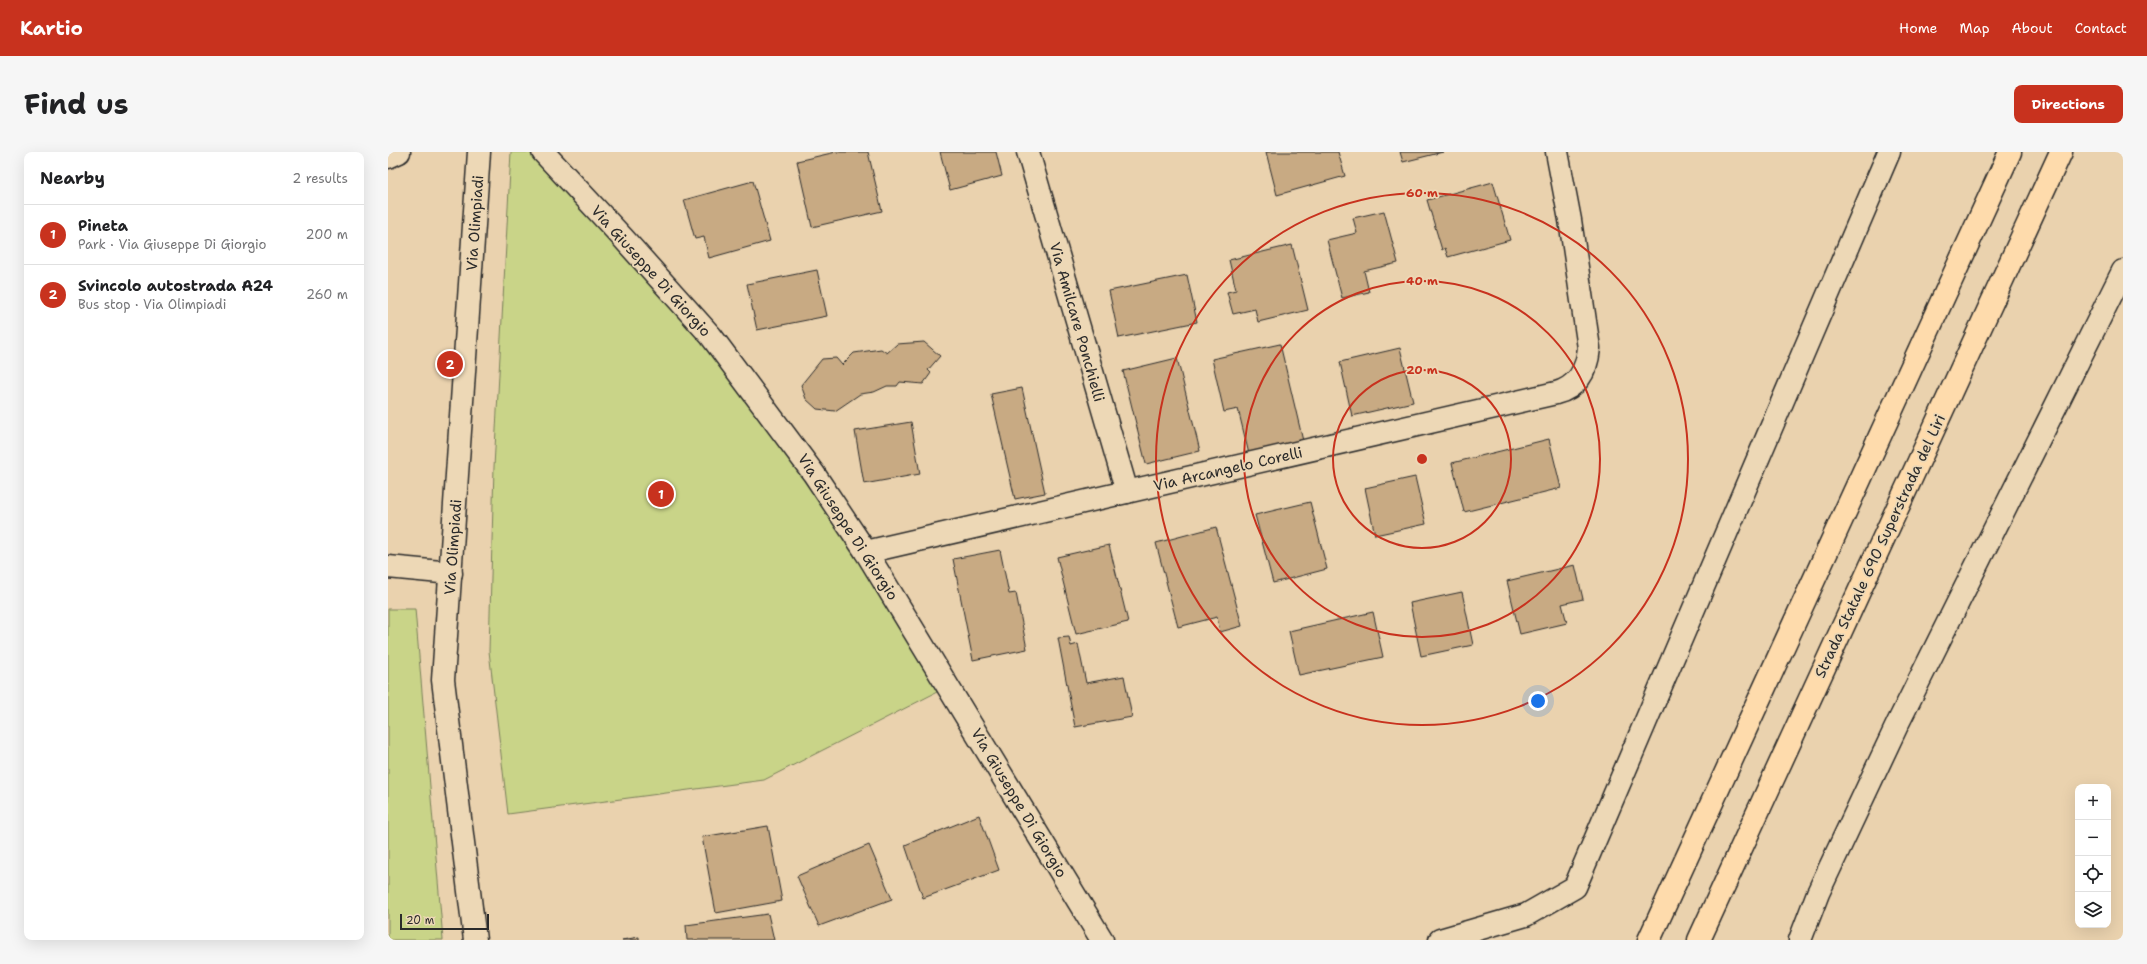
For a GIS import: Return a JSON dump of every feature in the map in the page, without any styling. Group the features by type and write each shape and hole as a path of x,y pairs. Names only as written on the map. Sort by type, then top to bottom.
{"highway":[{"path":"1649,940 2010,152"},
{"name":"Strada Statale 690 Superstrada del Liri","path":"1699,940 2061,152"}],"street":[{"path":"388,157 399,152"},
{"name":"Via Olimpiadi","path":"475,940 444,680 480,152"},
{"name":"Via Giuseppe Di Giorgio","path":"543,152 711,336 814,474 866,552 1102,940"},
{"name":"Via Amilcare Ponchielli","path":"1028,152 1127,492"},
{"name":"Via Arcangelo Corelli","path":"866,552 1556,393 1570,387 1583,373 1588,359 1588,338 1570,220 1557,152"},
{"path":"1440,940 1526,915 1575,887 1889,152"},
{"path":"1800,940 1818,893 1898,723 2123,271"},
{"path":"388,567 451,573"}],"green space":[{"path":"511,152 543,152 623,238 843,515 937,692 764,780 508,814 489,651 494,467"},
{"path":"388,609 415,609 443,940 388,940"}],"building":[{"path":"836,152 868,152 882,211 812,227 797,161"},
{"path":"940,152 996,152 1002,176 950,190"},
{"path":"1266,152 1338,152 1345,176 1277,195"},
{"path":"1400,152 1443,152 1403,162"},
{"path":"753,181 770,241 709,258 704,237 695,239 684,200"},
{"path":"1493,182 1510,240 1448,257 1445,248 1442,250 1427,200"},
{"path":"1384,211 1398,263 1364,271 1369,292 1342,298 1327,240 1357,233 1353,218"},
{"path":"1292,245 1308,310 1258,322 1255,309 1233,314 1227,292 1236,290 1229,260"},
{"path":"817,270 827,316 757,330 747,284"},
{"path":"1187,275 1197,322 1119,338 1109,291"},
{"path":"924,342 940,356 928,370 931,373 923,384 900,382 897,386 887,386 874,392 860,394 835,411 817,409 806,399 801,385 822,359 836,358 842,365 854,353 881,349 887,353 897,344"},
{"path":"1280,344 1303,441 1249,454 1238,409 1224,412 1212,359"},
{"path":"1400,348 1413,402 1352,416 1340,362"},
{"path":"1177,358 1200,451 1146,464 1123,371"},
{"path":"1022,388 1045,493 1015,499 991,394"},
{"path":"911,422 920,474 864,484 855,431"},
{"path":"1549,439 1561,488 1464,512 1452,463"},
{"path":"1415,477 1426,524 1375,535 1365,488"},
{"path":"1310,502 1327,569 1273,583 1255,515"},
{"path":"1216,527 1242,626 1220,632 1217,617 1178,627 1156,543"},
{"path":"1109,545 1128,622 1076,634 1057,557"},
{"path":"1000,550 1009,594 1016,593 1027,649 973,660 953,559"},
{"path":"1575,565 1583,599 1562,604 1567,623 1520,634 1507,581"},
{"path":"1462,592 1473,645 1421,656 1410,603"},
{"path":"1373,612 1383,657 1299,675 1289,631"},
{"path":"1069,637 1071,646 1078,644 1086,683 1124,676 1132,717 1075,727 1058,638"},
{"path":"979,815 999,870 923,898 905,845"},
{"path":"768,826 782,901 716,913 702,837"},
{"path":"869,845 892,899 819,926 797,876"},
{"path":"768,914 774,940 687,940 686,925"},
{"path":"639,937 639,940 622,940"}],"place":[{"name":"Svincolo autostrada A24","path":"450,364"},
{"name":"Pineta","path":"661,494"}]}
